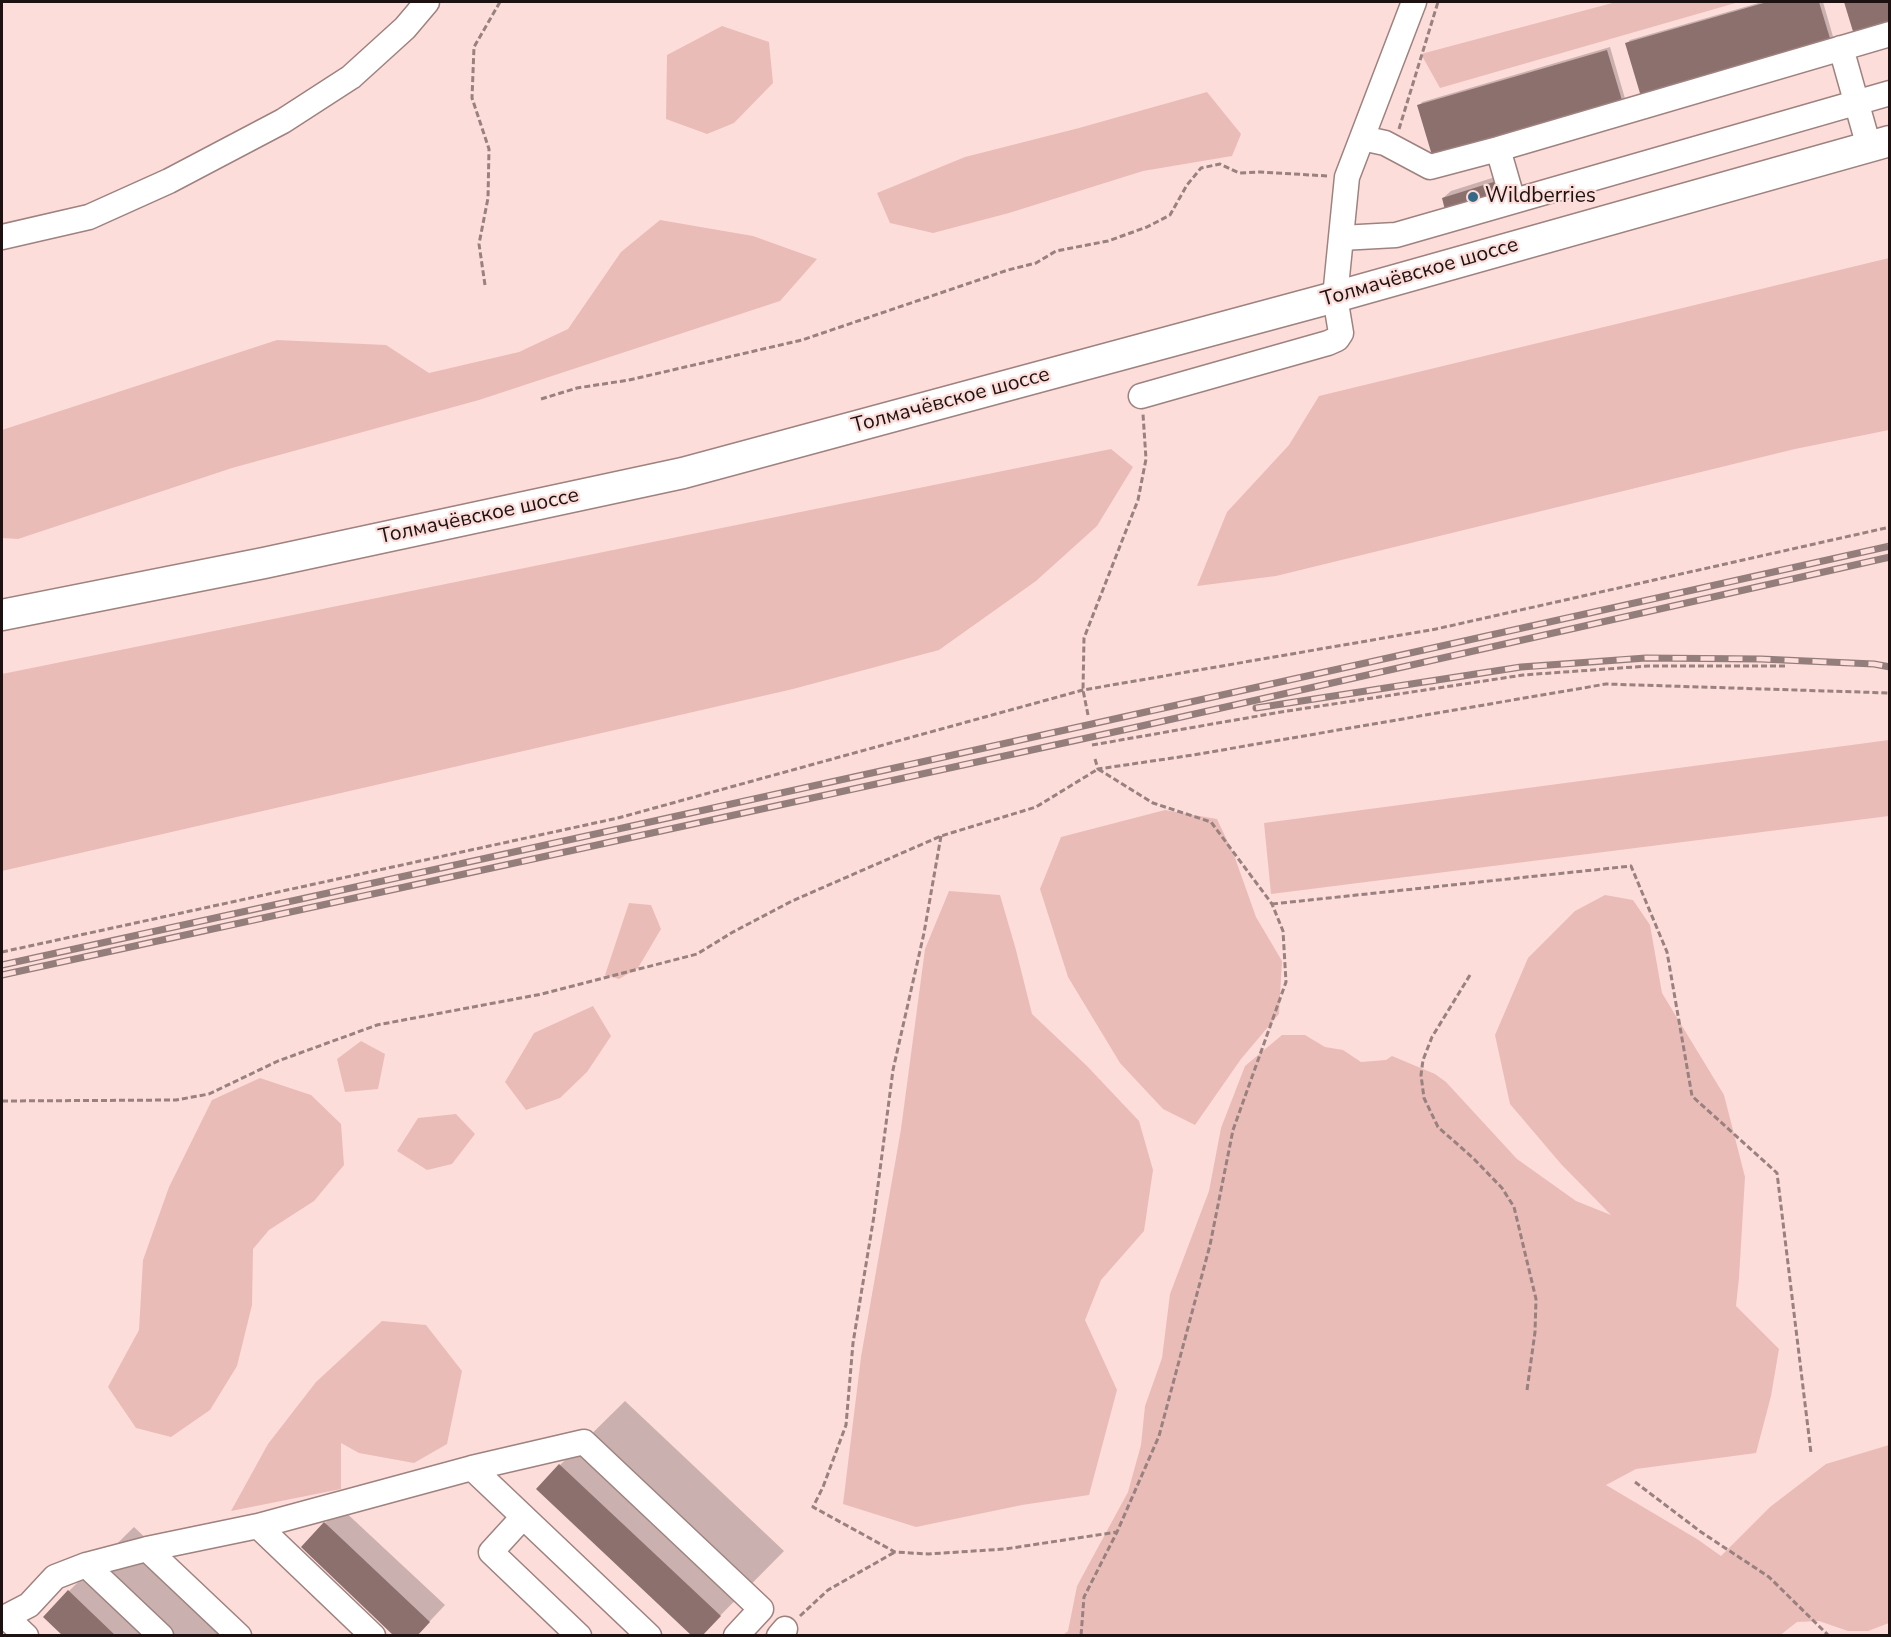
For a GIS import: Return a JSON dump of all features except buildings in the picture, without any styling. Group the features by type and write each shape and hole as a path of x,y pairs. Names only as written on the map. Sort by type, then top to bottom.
{"main road":[{"name":"Толмачёвское шоссе","path":"2,615 682,473 1335,297 1879,144"}],"lane":[{"path":"2,237 89,217 169,181 283,121 351,77 405,28 427,2"},
{"path":"1141,396 1337,339 1341,333 1335,297 1347,177 1414,2"},
{"path":"1362,138 1385,143 1430,167 1890,34"},
{"path":"1841,48 1857,103 1879,144"},
{"path":"1341,238 1396,235 1890,93"},
{"path":"1498,149 1513,201"},
{"path":"14,1627 29,1605 56,1576 86,1566 147,1549 258,1526 472,1468 584,1442 761,1609 736,1635"},
{"path":"472,1468 649,1635"},
{"path":"523,1517 491,1552 579,1635"},
{"path":"258,1526 373,1635"},
{"path":"147,1549 239,1635"},
{"path":"86,1566 161,1635"}],"path":[{"path":"485,285 479,244 488,198 489,149 472,98 474,47 500,2"},
{"path":"1393,147 1438,2"},
{"path":"541,399 577,388 629,380 802,340 1014,268 1036,263 1056,251 1108,241 1147,227 1170,215 1187,185 1201,168 1220,164 1239,173 1347,177"},
{"path":"1088,715 1083,690 1084,638 1138,500 1146,459 1141,396"},
{"path":"2,952 618,818 1083,690 1436,629 1890,527"},
{"path":"1092,745 1281,712 1523,675 1648,666 1785,666"},
{"path":"2,1101 176,1100 209,1094 278,1061 377,1025 542,994 697,954 792,901 941,836 1036,807 1098,769 1205,753 1606,684 1890,693"},
{"path":"1081,1635 1084,1597 1117,1532 1159,1436 1210,1245 1233,1130 1286,982 1283,931 1272,904 1211,822 1153,803 1098,769 1095,759"},
{"path":"941,836 924,933 893,1070 874,1216 852,1343 846,1425 823,1487 813,1507 895,1552 928,1554 1005,1549 1117,1532"},
{"path":"1272,904 1631,866 1667,952 1692,1096 1777,1173 1811,1454"},
{"path":"1470,975 1432,1036 1423,1059 1421,1075 1424,1098 1438,1127 1502,1188 1514,1207 1536,1299 1535,1332 1527,1390"},
{"path":"1635,1482 1701,1532 1769,1577 1829,1635"},
{"path":"782,1632 828,1590 895,1552"}],"shaded area":[{"path":"1616,2 1739,2 1440,88 1421,54"},
{"path":"722,26 769,42 773,83 734,123 707,134 666,119 667,55"},
{"path":"1207,92 1241,134 1232,156 1143,171 1009,213 933,233 890,223 877,193 965,157"},
{"path":"660,220 753,236 817,259 780,301 479,400 232,468 18,539 2,538 2,430 277,340 386,345 429,373 519,352 568,329 621,252"},
{"path":"1889,258 1889,430 1795,449 1276,576 1197,586 1227,512 1289,445 1319,396"},
{"path":"1111,449 1133,467 1097,526 1036,581 939,650 793,689 2,871 2,674"},
{"path":"1889,740 1889,816 1271,894 1264,823"},
{"path":"1165,810 1217,819 1234,855 1256,917 1282,961 1279,1014 1241,1059 1195,1125 1163,1109 1120,1063 1068,977 1040,889 1061,837"},
{"path":"949,891 1000,895 1032,1014 1087,1066 1139,1121 1153,1170 1144,1231 1101,1280 1085,1320 1117,1390 1089,1495 1022,1505 916,1527 843,1504 861,1357 901,1129 925,949"},
{"path":"1605,895 1633,900 1650,925 1662,993 1724,1095 1745,1177 1736,1306 1779,1349 1771,1396 1756,1453 1636,1469 1606,1485 1697,1539 1721,1556 1770,1507 1826,1464 1889,1445 1889,1623 1868,1631 1848,1631 1819,1621 1797,1622 1779,1636 1063,1635 1068,1631 1077,1586 1128,1492 1141,1445 1145,1406 1162,1358 1170,1294 1209,1191 1221,1128 1245,1066 1282,1035 1305,1035 1325,1047 1343,1050 1361,1062 1386,1060 1392,1056 1435,1074 1446,1082 1517,1159 1576,1201 1611,1215 1561,1164 1510,1104 1495,1035 1528,958 1575,911"},
{"path":"629,903 651,905 661,929 638,968 619,979 605,975"},
{"path":"593,1006 611,1036 587,1072 560,1098 526,1110 505,1082 534,1033"},
{"path":"361,1041 385,1054 378,1089 345,1092 337,1059"},
{"path":"260,1078 311,1095 341,1124 344,1165 314,1201 269,1230 253,1249 252,1305 237,1366 210,1410 171,1437 136,1428 108,1387 139,1330 143,1260 169,1187 212,1100"},
{"path":"456,1114 475,1134 452,1164 427,1170 397,1151 418,1118"},
{"path":"382,1321 426,1325 462,1371 447,1444 414,1463 359,1453 341,1443 341,1489 231,1511 268,1444 316,1382"}],"railway":[{"path":"2,965 1890,546"},
{"path":"2,975 1137,727 1890,557"},
{"path":"1256,708 1521,667 1646,658 1761,659 1874,664 1890,667"}],"place":[{"name":"Wildberries","path":"1473,197"}]}
